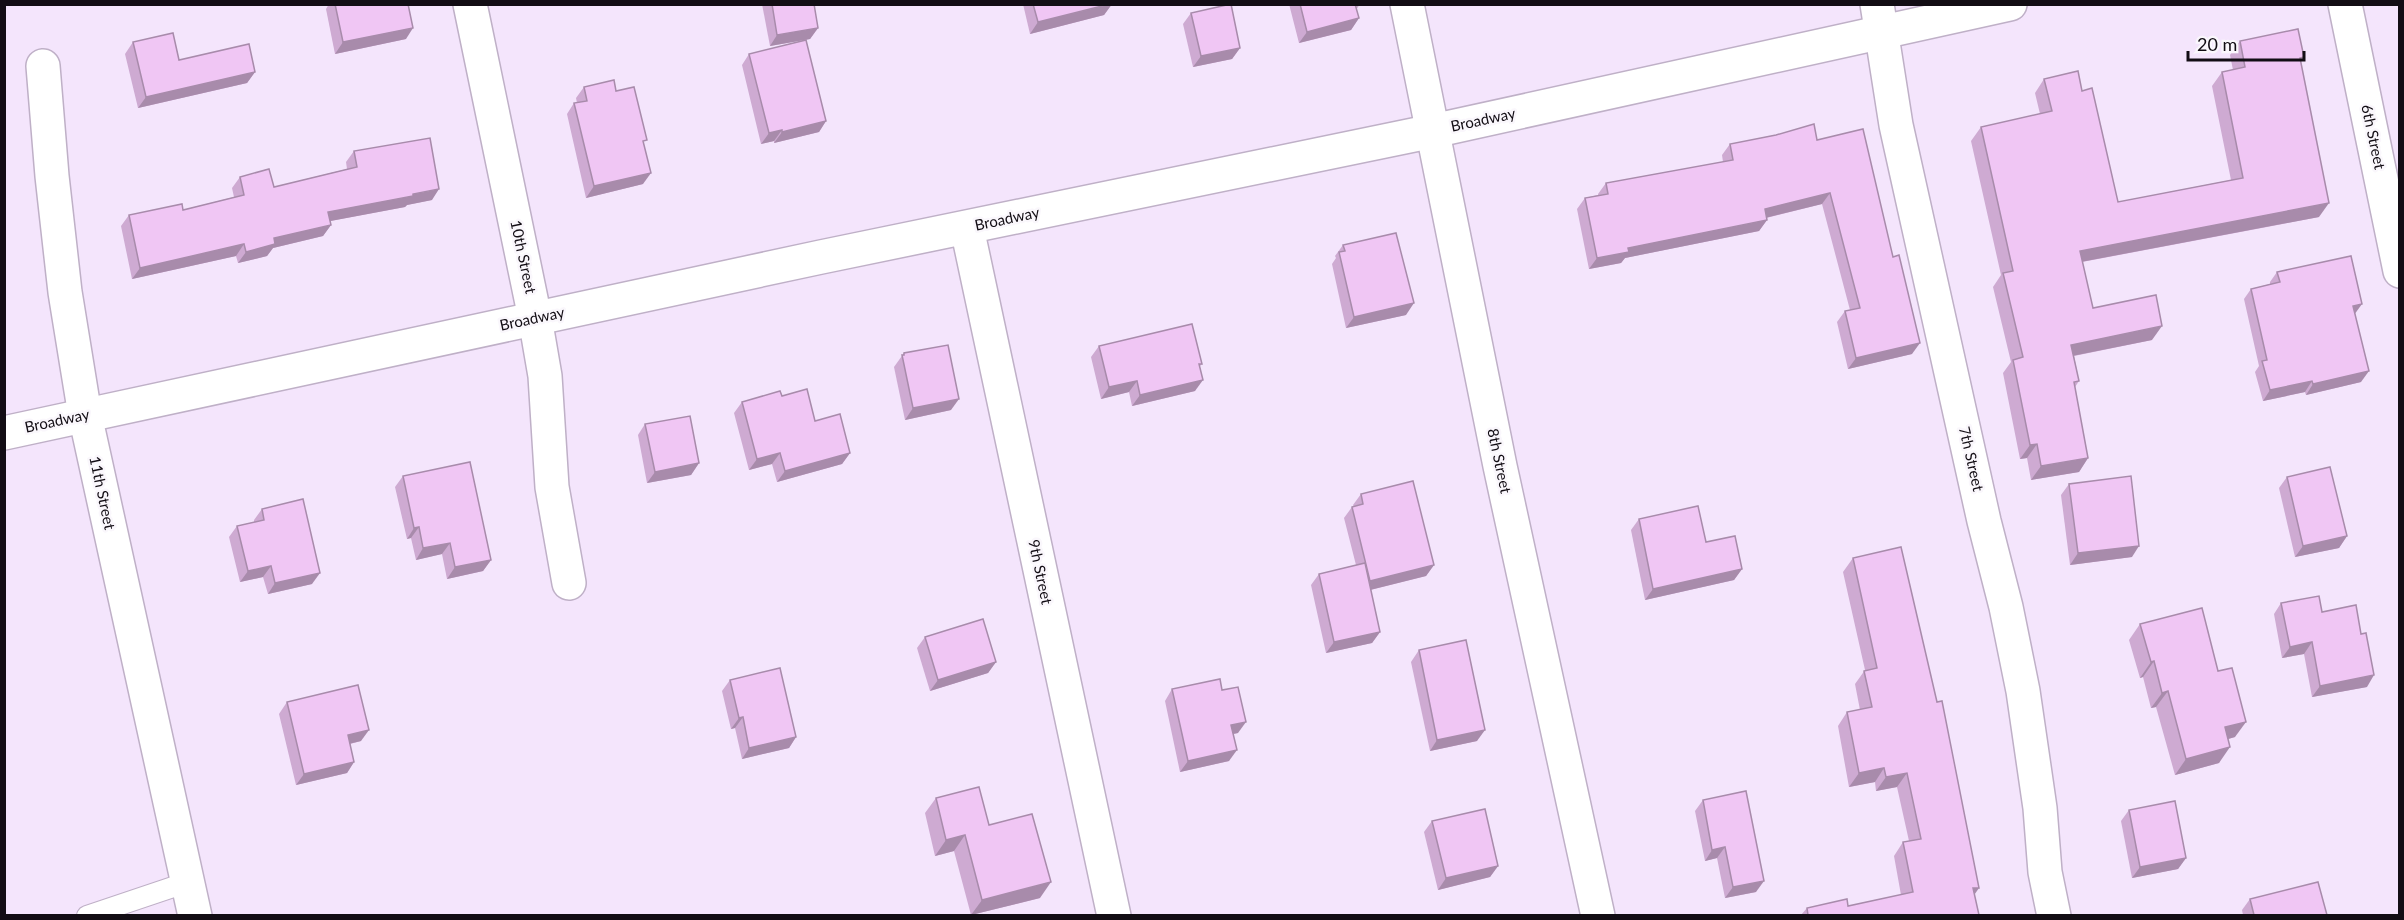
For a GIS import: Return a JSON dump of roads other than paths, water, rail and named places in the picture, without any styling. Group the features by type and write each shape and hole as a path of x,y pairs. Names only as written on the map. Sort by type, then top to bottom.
{"street":[{"name":"10th Street","path":"470,4 535,318 544,376 552,487 569,583"},
{"name":"8th Street","path":"1407,4 1495,444 1598,915"},
{"name":"Broadway","path":"4,433 535,318 1433,131 1880,18 2010,4"},
{"name":"6th Street","path":"2344,4 2400,271"},
{"name":"7th Street","path":"1880,18 1896,125 2023,691 2040,808 2046,872 2054,915"},
{"name":"11th Street","path":"43,66 65,292 85,415 195,915"},
{"name":"9th Street","path":"966,228 1114,915"}],"lane":[{"path":"87,915 188,882"}]}
